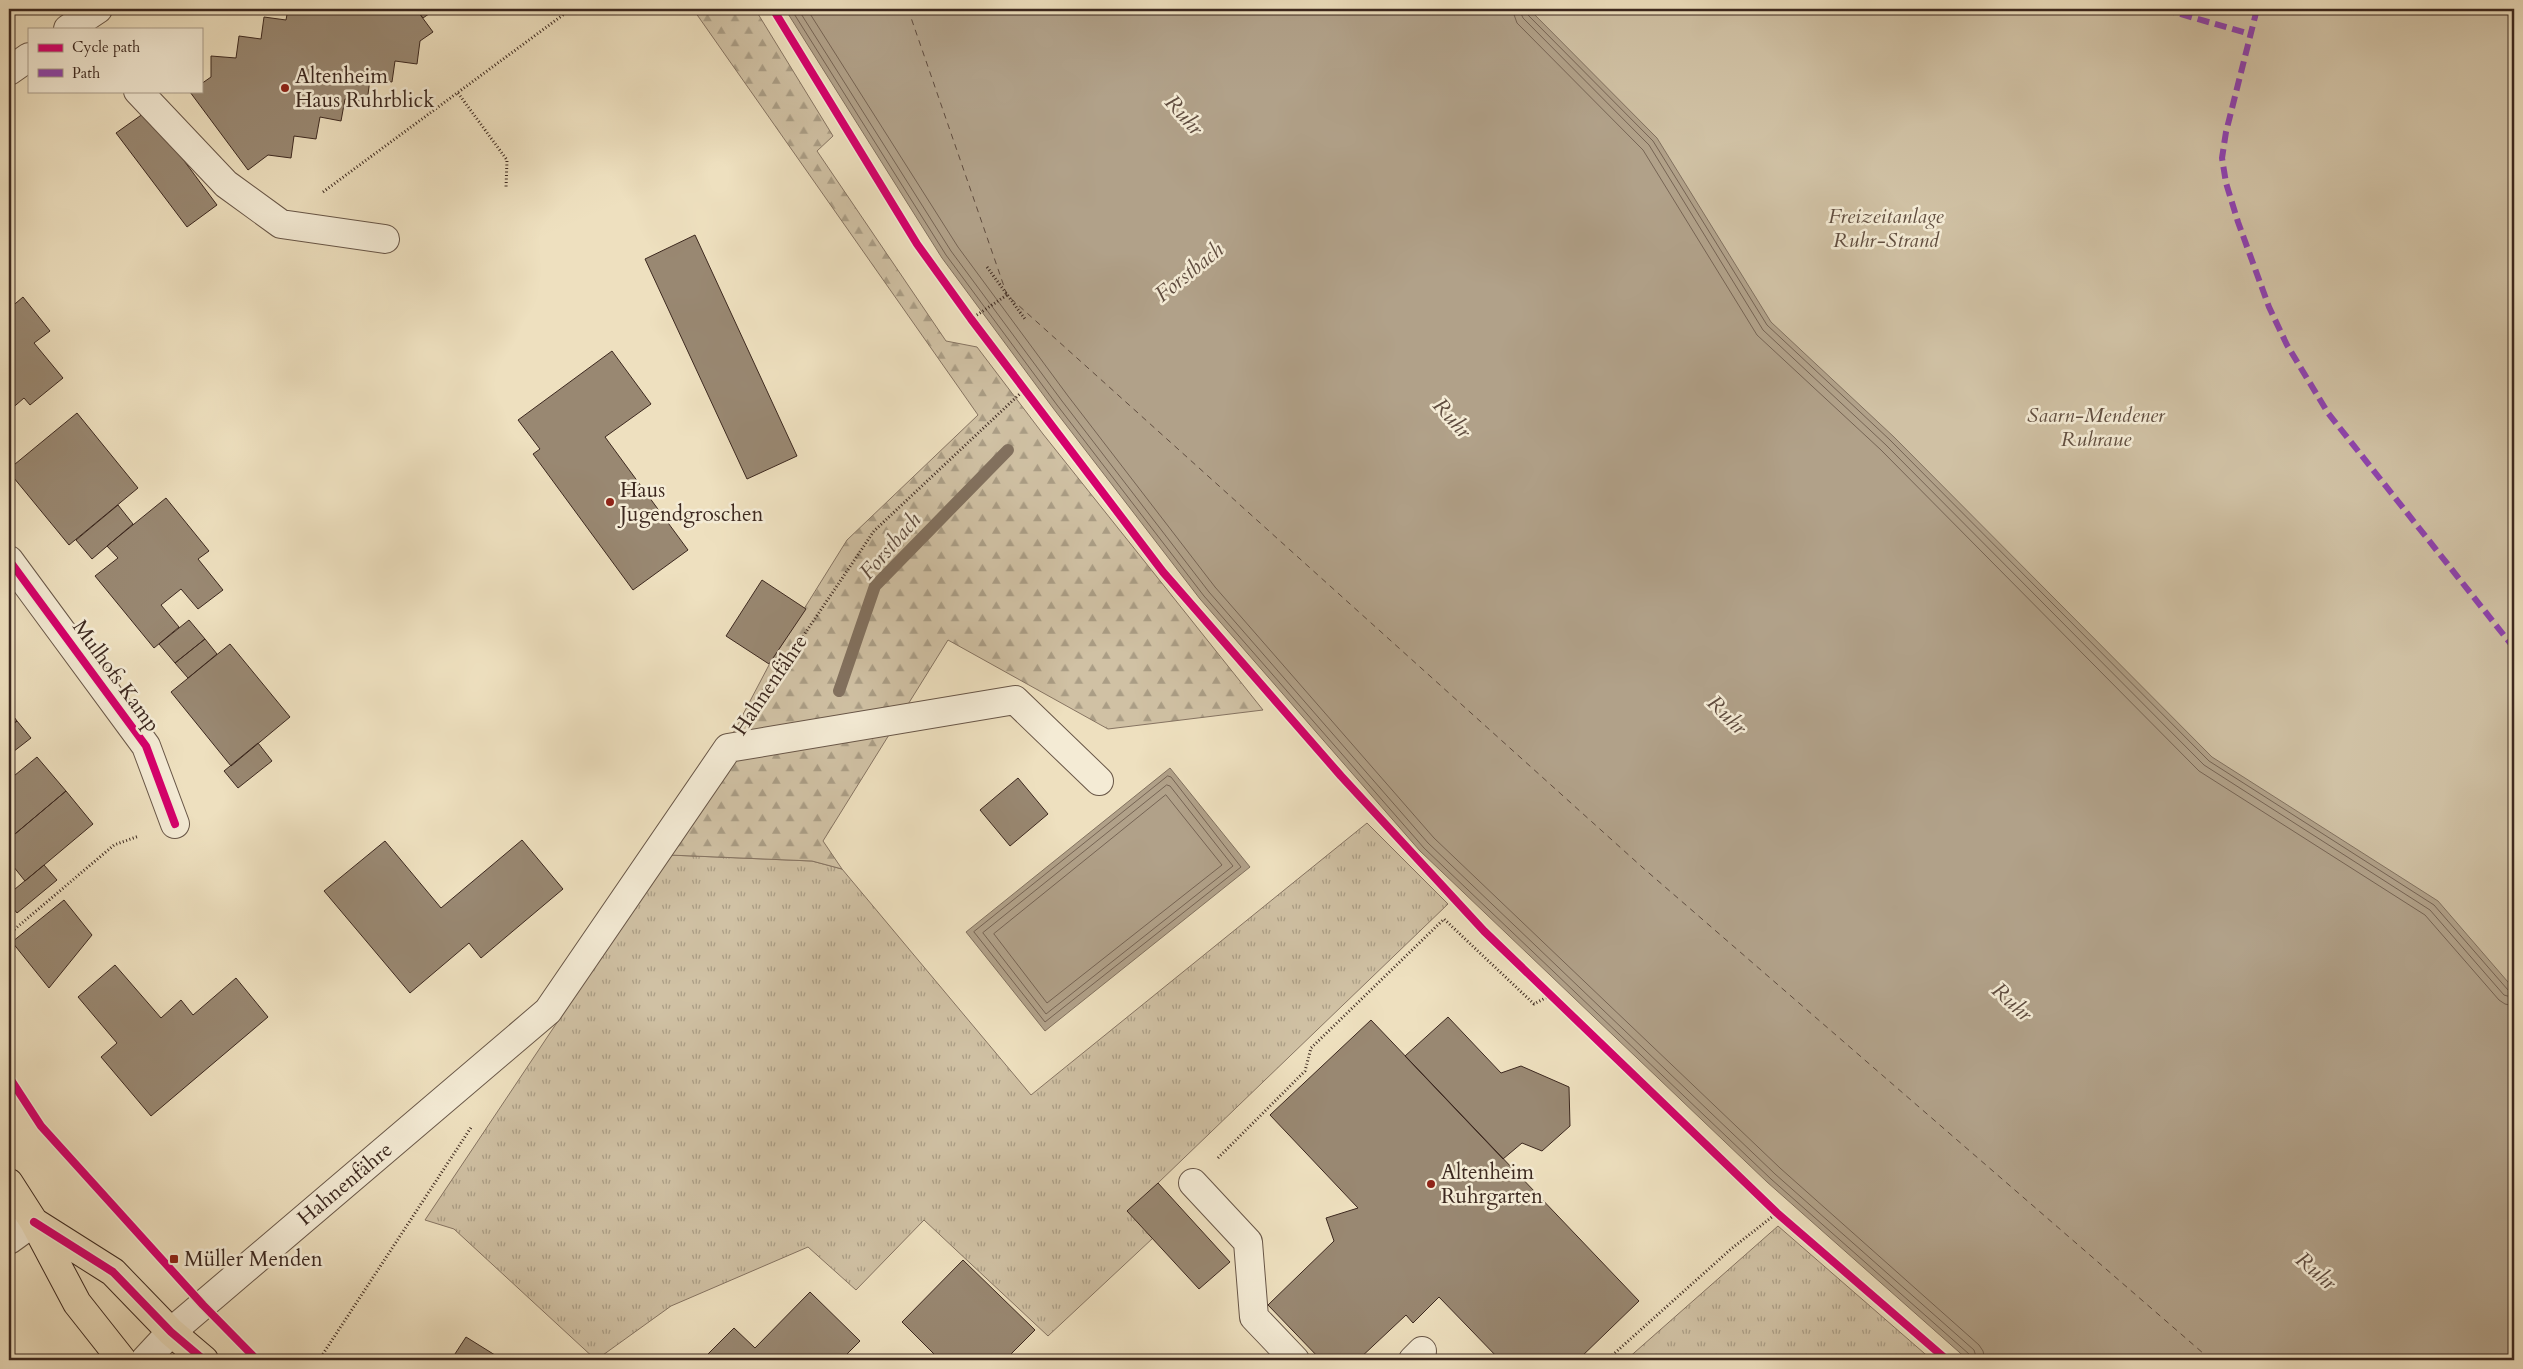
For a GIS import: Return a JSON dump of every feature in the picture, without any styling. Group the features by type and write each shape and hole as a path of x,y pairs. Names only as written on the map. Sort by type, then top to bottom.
{"main road":[{"path":"9,1183 34,1222 76,1303 122,1360"},
{"path":"34,1222 113,1272 171,1332 204,1360"}],"street":[{"path":"70,28 98,9"},
{"path":"9,71 28,58"},
{"path":"139,92 226,184 280,224 385,239"},
{"name":"Mulhofs Kamp","path":"9,560 146,746 175,824"},
{"path":"728,748 1015,700 1099,780"},
{"name":"Hahnenfähre","path":"145,1360 171,1332 548,1011 728,748"},
{"path":"1193,1183 1248,1242 1254,1317 1295,1360"},
{"path":"9,1240 34,1222"}],"path":[{"path":"280,224 571,9"},
{"path":"458,93 507,160 506,188"},
{"path":"987,267 1024,319"},
{"path":"971,319 1007,295"},
{"path":"9,934 114,845 175,824"},
{"path":"1193,1183 1305,1070 1311,1048 1444,919 1534,1004 1551,995"},
{"path":"319,1360 477,1119"},
{"path":"1607,1360 1731,1249 1778,1213"}],"green space":[{"path":"693,9 755,9 833,136 817,151 946,341 977,347 1043,434 1263,710 1108,729 948,640 823,841 842,869 812,861 669,855 769,665 847,540 978,415"},
{"name":"Saarn-Mendener Ruhraue","path":"1190,9 2514,9 2514,1360"},
{"path":"1367,823 1448,904 1158,1183 1153,1238 1048,1336 924,1220 856,1290 808,1247 671,1306 596,1360 454,1229 425,1220 669,855 812,861 842,869 1031,1095"},
{"path":"1778,1226 1932,1360 1626,1360"}],"water":[{"name":"Ruhr","path":"785,9 1529,9 1657,138 1771,322 1894,437 2212,757 2438,901 2514,989 2514,1360 1968,1360 1767,1182 1420,851 1200,599 1053,408 942,258"},
{"path":"1170,768 1250,867 1045,1031 966,932"}],"building":[{"name":"Altenheim Haus Ruhrblick","path":"288,9 416,9 433,32 420,41 417,64 395,61 392,82 370,79 367,102 345,99 341,121 320,117 316,139 294,136 291,158 268,155 248,170 190,92 202,92 202,83 211,77 211,56 236,58 239,36 261,39 264,17 286,20"},
{"path":"416,9 436,9 423,18"},
{"path":"147,111 217,205 187,227 116,133"},
{"path":"695,235 797,456 747,479 645,259"},
{"path":"23,297 50,331 34,343 63,378 30,405 24,398 9,411 9,309"},
{"name":"Haus Jugendgroschen","path":"612,351 651,404 605,437 688,550 633,590 533,454 540,449 518,420"},
{"path":"77,413 138,488 69,545 9,472 9,469"},
{"path":"166,498 209,551 198,559 223,590 198,609 181,589 161,605 179,627 154,648 95,576 118,558 107,546"},
{"path":"118,505 133,524 92,559 76,540"},
{"path":"762,580 806,609 769,664 726,636"},
{"path":"189,620 205,639 175,663 159,644"},
{"path":"205,639 217,654 188,678 175,663"},
{"path":"230,644 290,717 231,766 171,692"},
{"path":"9,710 17,721 9,727"},
{"path":"17,721 31,738 9,755 9,727"},
{"path":"258,743 272,761 238,788 224,771"},
{"path":"37,757 66,791 9,839 9,780"},
{"path":"1018,778 1048,814 1010,846 980,810"},
{"path":"66,791 93,824 25,881 9,861 9,839"},
{"path":"522,840 563,889 481,958 469,943 410,993 324,891 385,841 441,908"},
{"path":"44,865 57,880 17,913 9,903 9,894"},
{"path":"64,900 92,935 49,988 12,942"},
{"path":"115,965 161,1018 181,1000 193,1015 236,978 268,1017 151,1116 101,1057 117,1043 78,997"},
{"path":"1448,1017 1501,1073 1521,1066 1569,1087 1570,1126 1542,1151 1522,1143 1503,1159 1405,1056"},
{"name":"Altenheim Ruhrgarten","path":"1371,1020 1639,1301 1578,1360 1500,1360 1439,1297 1413,1323 1406,1315 1358,1360 1321,1360 1268,1305 1334,1241 1326,1218 1358,1208 1270,1115"},
{"path":"1158,1183 1230,1262 1199,1289 1127,1211"},
{"path":"963,1260 1035,1330 1005,1360 940,1360 902,1322"},
{"path":"810,1292 860,1341 841,1360 702,1360 734,1328 755,1348"},
{"path":"466,1337 503,1360 451,1360"}],"waterway":[{"name":"Forstbach","path":"839,691 875,586 1008,450"}],"ferry route":[{"path":"908,9 1007,295 1642,867 2211,1360"}],"marked path":[{"path":"2163,9 2250,34"},
{"path":"2257,9 2226,132 2222,158 2226,183 2238,222 2269,307 2287,345 2328,413 2514,648"}],"cycle path":[{"path":"773,9 917,244 971,319 1163,572 1341,776 1484,931 1777,1213 1947,1360"},
{"path":"9,560 146,746 175,824"},
{"path":"9,1077 41,1126 203,1305 257,1360"},
{"path":"34,1222 113,1272 171,1332 204,1360"}],"place":[{"name":"Altenheim Haus Ruhrblick","path":"285,88"},
{"name":"Haus Jugendgroschen","path":"610,502"},
{"name":"Altenheim Ruhrgarten","path":"1431,1184"},
{"name":"Müller Menden","path":"174,1259"}],"park label":[{"name":"Freizeitanlage Ruhr-Strand","path":"1886,228"}]}
